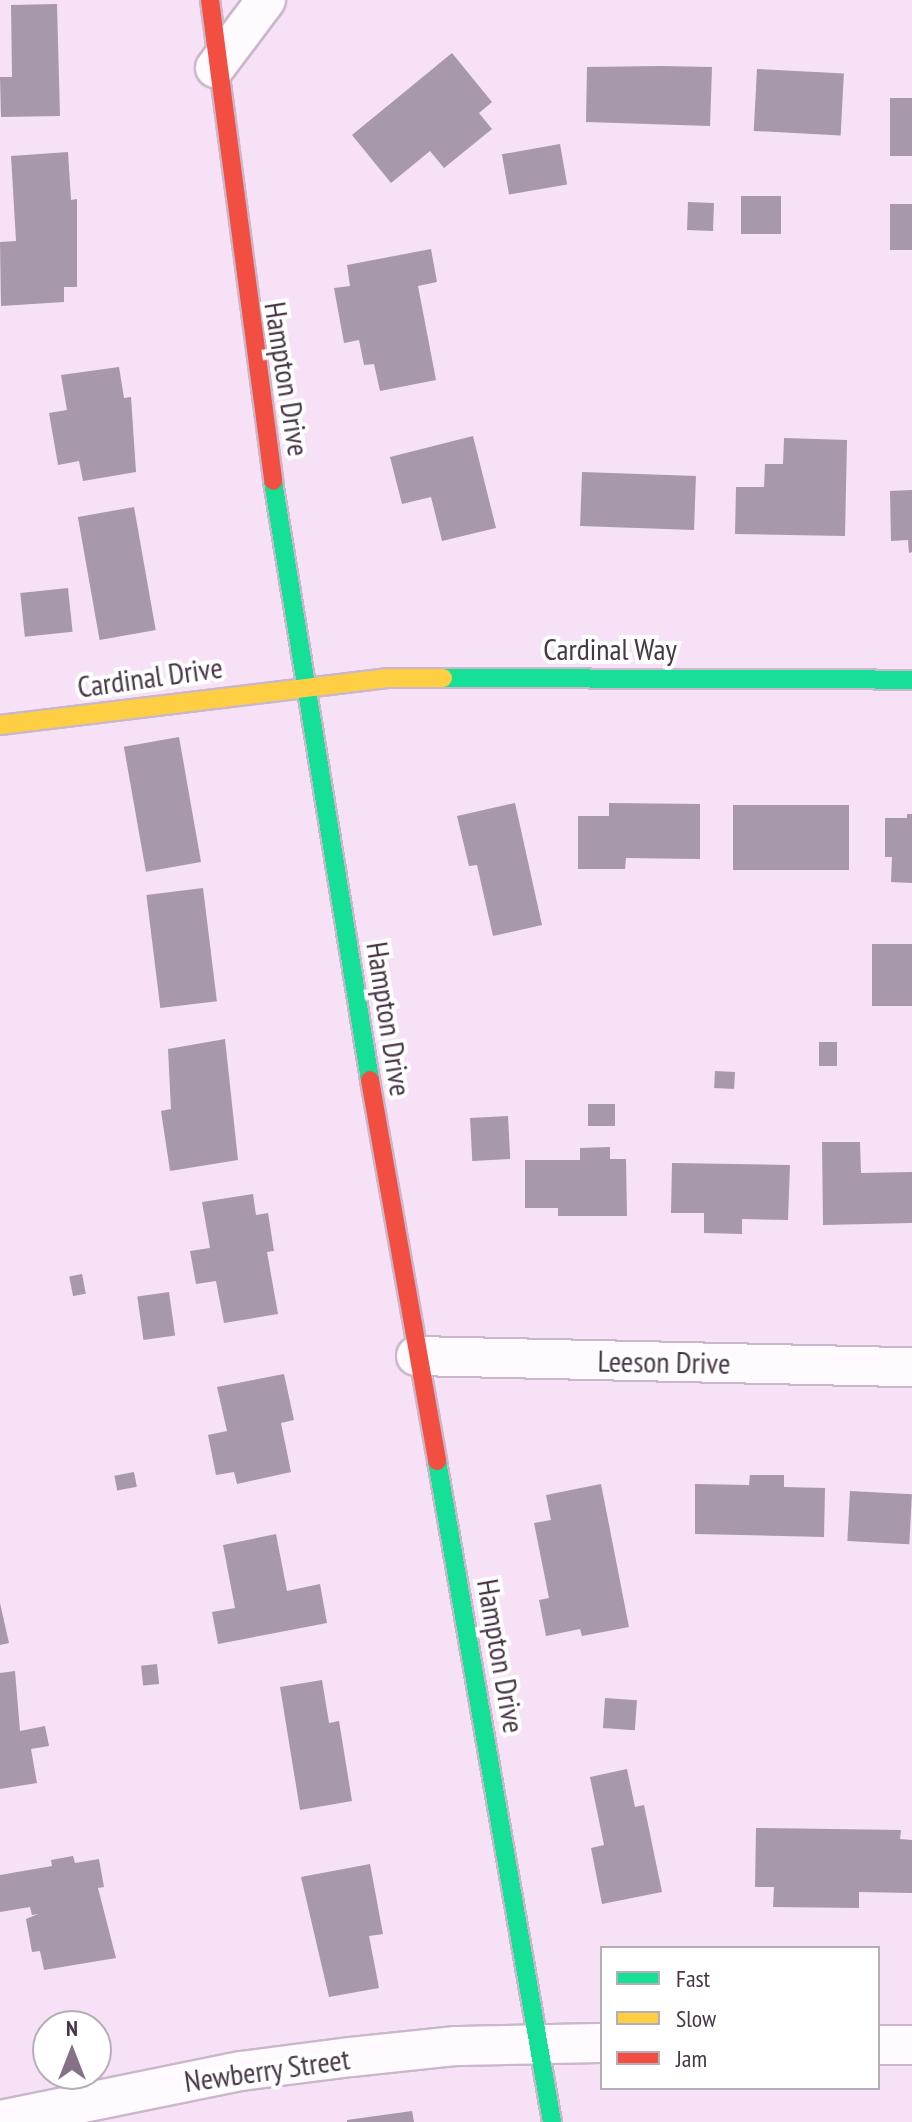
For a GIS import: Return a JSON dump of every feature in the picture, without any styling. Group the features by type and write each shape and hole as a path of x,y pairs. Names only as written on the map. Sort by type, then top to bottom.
{"street":[{"name":"Hampton Drive","path":"210,0 215,68 261,403 416,1356 552,2122"},
{"path":"215,68 266,0"},
{"name":"Cardinal Way","path":"308,684 389,678 912,680"},
{"name":"Cardinal Drive","path":"0,725 308,684"},
{"name":"Leeson Drive","path":"416,1356 912,1367"},
{"name":"Newberry Street","path":"0,2120 241,2071 538,2042 600,2043"},
{"path":"880,2045 912,2045"}],"building":[{"path":"57,4 60,116 1,117 0,77 12,77 11,5"},
{"path":"452,53 492,102 479,113 492,129 444,168 430,151 391,183 352,135"},
{"path":"587,67 712,67 710,126 586,122"},
{"path":"757,69 844,74 841,135 754,131"},
{"path":"890,98 912,98 912,156 890,156"},
{"path":"560,144 567,184 509,195 502,154"},
{"path":"68,152 71,200 77,199 77,287 64,287 64,302 1,306 0,242 16,241 11,156"},
{"path":"741,196 781,196 781,234 741,234"},
{"path":"688,202 714,203 713,231 687,230"},
{"path":"890,204 912,204 912,250 890,250"},
{"path":"431,249 437,282 418,286 436,380 380,391 374,364 364,365 359,340 344,343 334,288 350,286 347,265"},
{"path":"119,367 124,398 131,397 136,472 83,481 79,461 58,465 49,413 67,410 61,375"},
{"path":"473,436 496,528 442,541 431,497 402,504 390,457"},
{"path":"784,438 847,440 845,536 735,534 736,487 764,487 765,464 783,464"},
{"path":"582,472 696,476 694,530 580,526"},
{"path":"912,490 912,552 909,553 908,540 891,541 890,491"},
{"path":"134,507 156,630 100,640 78,517"},
{"path":"68,588 73,632 25,637 20,593"},
{"path":"179,737 201,862 146,872 124,747"},
{"path":"515,803 542,925 493,936 477,865 469,866 457,816"},
{"path":"609,803 700,804 700,859 626,858 625,869 578,869 578,816 609,816"},
{"path":"733,805 849,805 849,870 733,870"},
{"path":"907,814 912,814 912,883 891,882 892,857 885,857 885,818 907,818"},
{"path":"203,888 217,1001 160,1008 146,895"},
{"path":"872,944 912,944 912,1006 872,1006"},
{"path":"225,1039 238,1160 170,1171 161,1111 171,1109 168,1049"},
{"path":"819,1042 837,1042 837,1066 819,1066"},
{"path":"715,1071 735,1072 734,1089 714,1088"},
{"path":"588,1104 615,1104 615,1126 588,1126"},
{"path":"508,1116 510,1159 472,1161 470,1118"},
{"path":"822,1142 860,1142 861,1173 912,1172 912,1223 823,1225"},
{"path":"610,1147 610,1159 626,1159 627,1216 558,1216 558,1208 525,1208 525,1160 580,1160 580,1148"},
{"path":"672,1163 790,1165 788,1220 742,1219 742,1234 704,1233 704,1213 671,1213"},
{"path":"253,1194 256,1215 268,1213 274,1251 267,1252 278,1314 224,1323 216,1281 196,1284 190,1251 210,1248 202,1202"},
{"path":"82,1274 86,1294 73,1296 69,1276"},
{"path":"169,1292 175,1336 143,1340 137,1296"},
{"path":"284,1374 294,1420 281,1423 291,1472 237,1484 234,1472 216,1475 208,1435 227,1431 217,1387"},
{"path":"134,1472 137,1487 117,1491 114,1476"},
{"path":"750,1475 784,1475 784,1487 825,1488 824,1537 695,1534 695,1484 749,1485"},
{"path":"601,1484 629,1627 582,1636 580,1629 546,1636 539,1600 549,1598 534,1523 551,1520 546,1495"},
{"path":"850,1491 912,1494 909,1544 847,1541"},
{"path":"276,1534 287,1591 320,1584 327,1623 218,1644 212,1612 235,1608 223,1545"},
{"path":"0,1603 9,1643 0,1645"},
{"path":"157,1664 159,1684 143,1686 141,1666"},
{"path":"15,1671 20,1731 45,1726 49,1746 31,1749 37,1783 0,1789 0,1673"},
{"path":"322,1680 329,1723 339,1721 352,1801 300,1810 280,1687"},
{"path":"605,1698 637,1700 635,1730 603,1728"},
{"path":"627,1769 635,1807 644,1805 662,1892 602,1904 591,1848 604,1845 590,1777"},
{"path":"756,1828 901,1830 900,1839 912,1840 912,1893 859,1892 859,1908 773,1907 774,1887 755,1887"},
{"path":"73,1856 75,1863 99,1859 104,1887 98,1888 116,1958 44,1970 40,1951 32,1952 26,1919 38,1914 32,1915 30,1907 0,1912 0,1875 52,1866 51,1860"},
{"path":"370,1864 383,1934 369,1936 379,1988 329,1997 301,1877"},
{"path":"412,2111 414,2122 347,2122 347,2120"}],"traffic: fast":[{"path":"273,481 370,1080"},
{"path":"443,678 912,680"},
{"path":"437,1461 552,2122"}],"traffic: slow":[{"path":"0,725 389,678 443,678"}],"traffic: jam":[{"path":"210,0 273,481"},
{"path":"370,1080 437,1461"}]}
